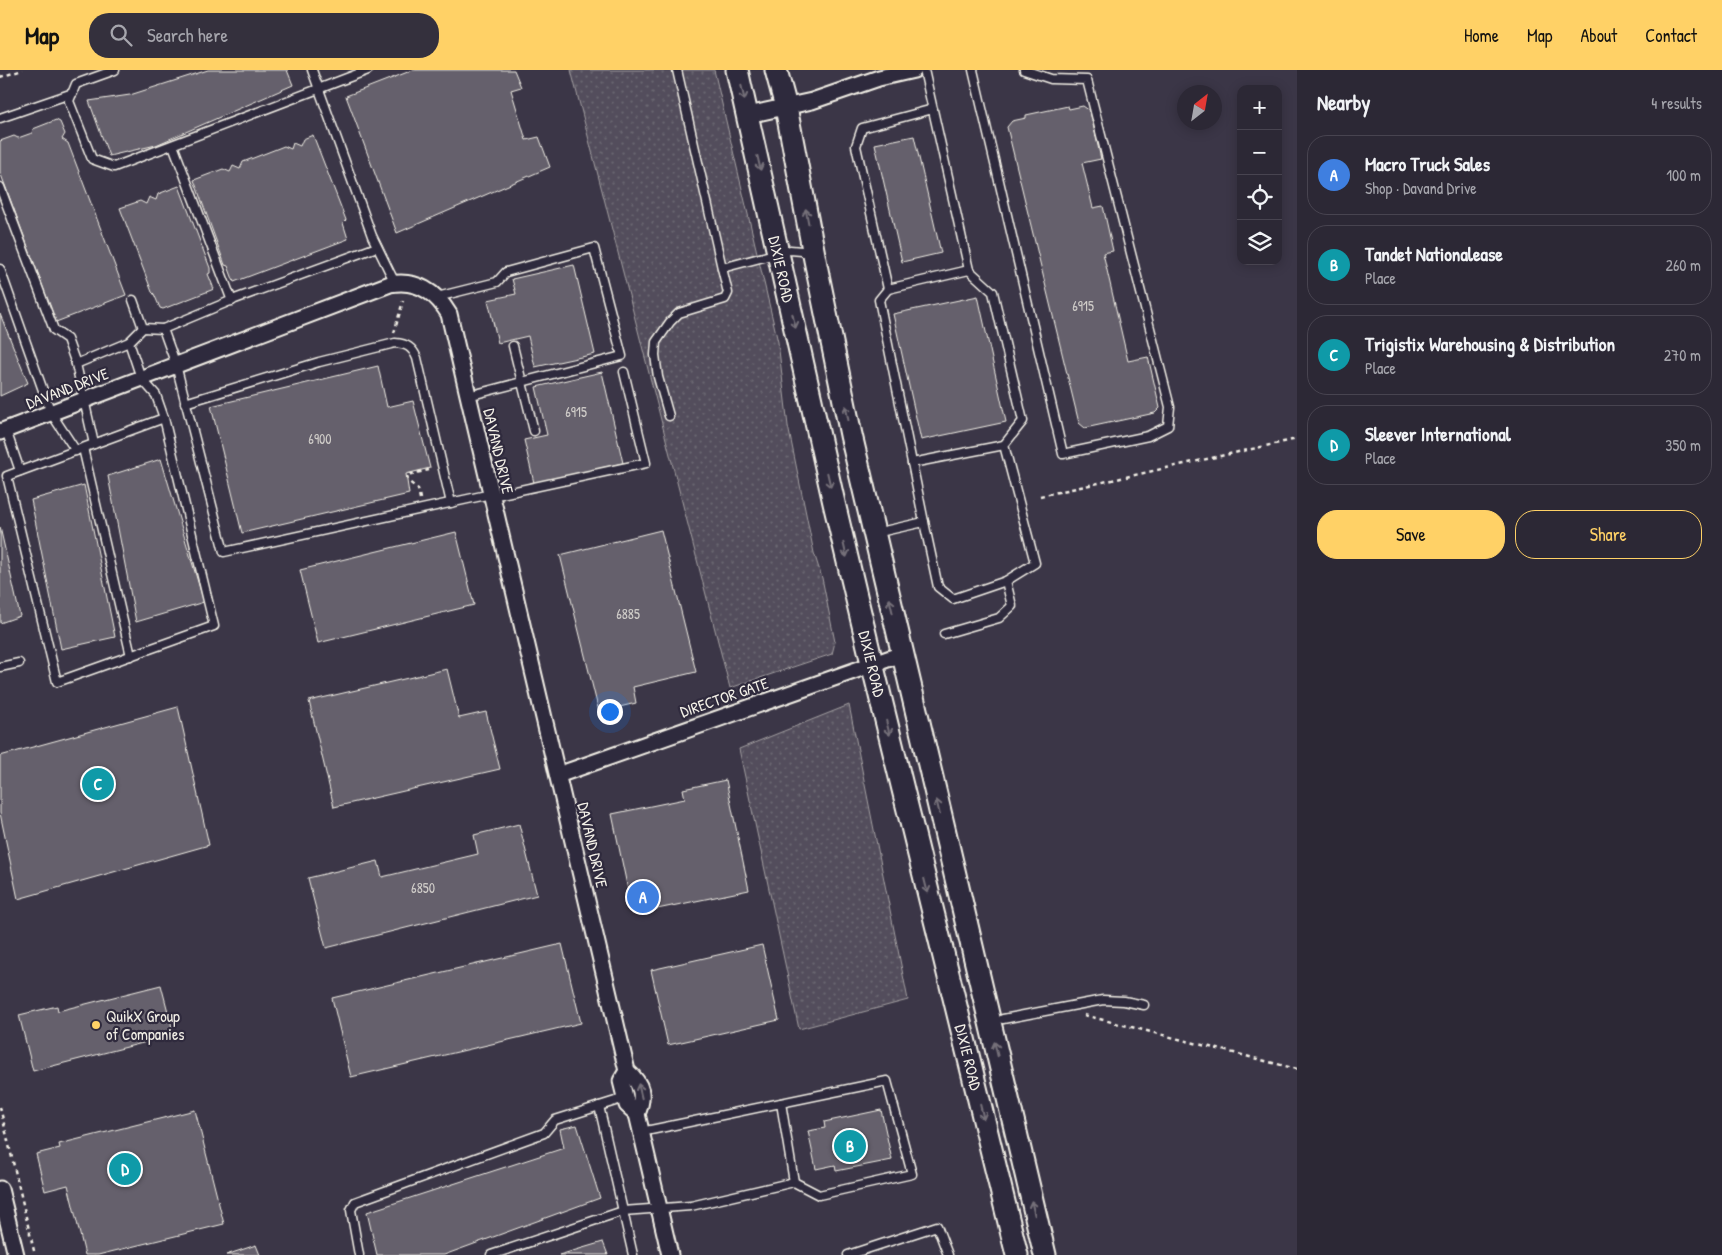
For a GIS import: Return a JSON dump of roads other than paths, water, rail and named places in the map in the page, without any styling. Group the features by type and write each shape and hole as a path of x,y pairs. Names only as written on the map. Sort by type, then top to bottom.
{"main road":[{"name":"DIXIE ROAD","path":"738,70 872,664 1017,1255"},
{"name":"DIXIE ROAD","path":"776,70 786,107 851,435 1044,1255"}],"street":[{"path":"748,115 812,101 879,78 914,70"},
{"name":"DAVAND DRIVE","path":"3,431 395,283 415,284 437,297 449,314 627,1071 638,1080 643,1101 637,1114"},
{"name":"DIRECTOR GATE","path":"558,775 902,654"},
{"name":"DAVAND DRIVE","path":"627,1071 621,1081 627,1105 637,1114 670,1255"},
{"path":"0,1190 16,1255"}],"lane":[{"path":"115,70 76,84 69,102 92,158 114,167 368,70"},
{"path":"312,70 372,236 395,283"},
{"path":"669,416 658,377 655,355 656,342 679,313 728,296 677,70"},
{"path":"912,463 1004,444 1022,422 993,292 969,270 924,70"},
{"path":"973,70 1063,454 1148,436 1168,426 1170,407 1087,80 1051,79 1024,70"},
{"path":"0,118 73,93"},
{"path":"888,289 856,146 862,128 933,109"},
{"path":"173,144 232,301"},
{"path":"0,187 54,330 67,339 76,364 94,444"},
{"path":"76,364 129,342 144,328 163,329 377,247"},
{"path":"437,297 497,282 506,272 594,248 622,356 468,396"},
{"path":"722,268 778,252 796,249 808,254 815,260"},
{"path":"0,269 50,413 79,449 131,656"},
{"path":"969,270 888,289 880,300 938,587 953,599 1006,581 1035,563 1004,444"},
{"path":"133,300 144,328"},
{"path":"163,329 176,365 224,552 422,508 646,463 624,372"},
{"path":"129,342 142,378 156,395 164,418 214,626 57,682 3,477 164,418"},
{"path":"185,403 319,362 390,344 406,344 413,350 417,358 451,503"},
{"path":"514,346 534,431"},
{"path":"3,431 20,471"},
{"path":"874,533 924,522"},
{"path":"944,634 1000,618 1012,606 1006,581"},
{"path":"0,667 19,663"},
{"path":"1003,1019 1103,1000 1124,1001 1144,1005"},
{"path":"491,1255 623,1211 691,1206 794,1182 819,1194 912,1174 887,1081 642,1132"},
{"path":"359,1255 351,1210 355,1202 544,1133 555,1120 625,1098"},
{"path":"782,1103 794,1182"},
{"path":"599,1106 633,1255"},
{"path":"848,1255 937,1226 948,1255"}],"place":[{"name":"Trigistix Warehousing & Distribution","path":"98,784"},
{"name":"Macro Truck Sales","path":"643,897"},
{"name":"QuikX Group of Companies","path":"96,1025"},
{"name":"Tandet Nationalease","path":"850,1146"},
{"name":"Sleever International","path":"125,1169"}]}
